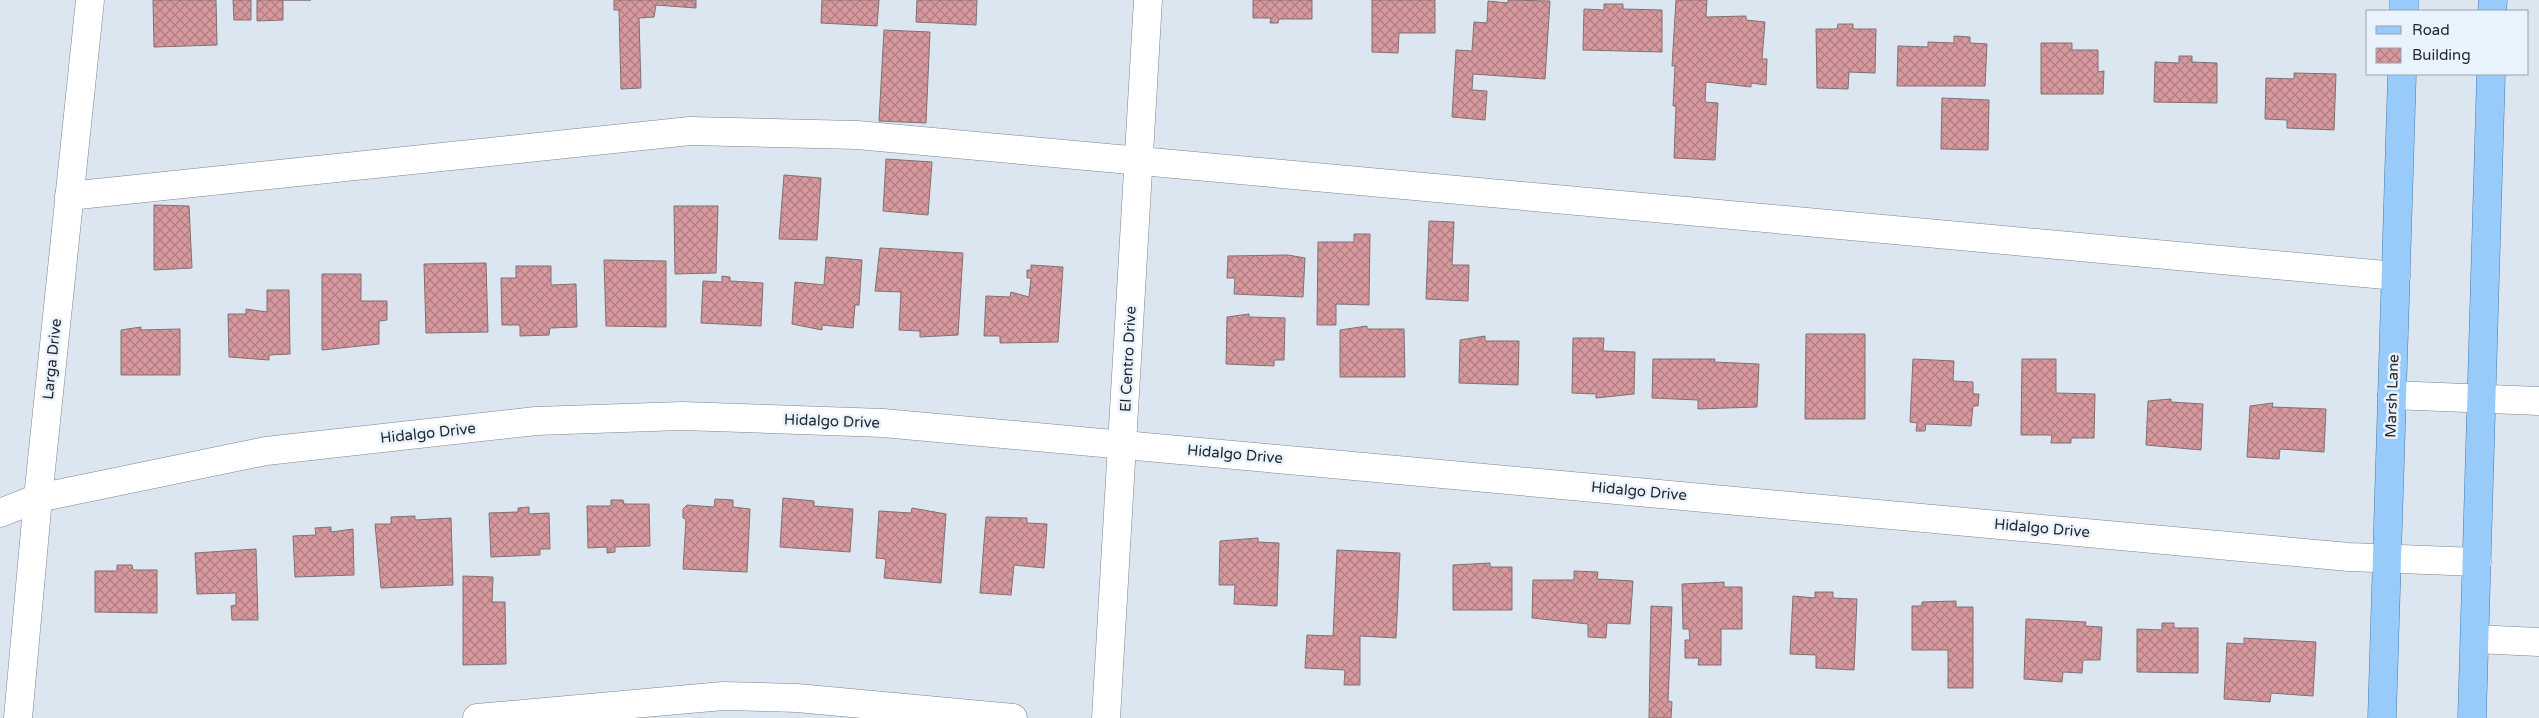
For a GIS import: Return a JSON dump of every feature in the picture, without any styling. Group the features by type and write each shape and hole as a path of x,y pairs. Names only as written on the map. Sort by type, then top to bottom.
{"main road":[{"name":"Marsh Lane","path":"2382,718 2402,75"},
{"path":"2472,718 2491,75"}],"street":[{"name":"Larga Drive","path":"18,718 38,498 90,0"},
{"name":"El Centro Drive","path":"1106,718 1148,0"},
{"path":"69,196 690,131 857,135 2396,276"},
{"path":"2392,395 2539,401"},
{"name":"Hidalgo Drive","path":"0,513 38,498 266,451 536,421 682,416 874,423 1123,443 2387,560 2477,562"},
{"path":"2475,639 2539,642"},
{"path":"477,718 723,696 797,698 1013,718"}],"building":[{"path":"153,0 216,0 217,45 154,47"},
{"path":"233,0 251,0 251,20 234,20"},
{"path":"257,0 283,0 283,20 257,21"},
{"path":"614,0 696,0 696,8 656,5 654,17 639,18 641,88 621,89 619,10 614,10"},
{"path":"822,0 879,0 877,26 821,23"},
{"path":"917,0 977,0 976,25 916,22"},
{"path":"1253,0 1312,0 1312,19 1279,19 1278,23 1270,23 1271,18 1253,18"},
{"path":"1372,0 1435,0 1435,33 1399,33 1398,53 1372,52"},
{"path":"1508,0 1550,1 1545,79 1473,74 1472,90 1487,91 1485,120 1452,117 1456,50 1472,51 1474,22 1487,23 1488,1 1508,3"},
{"path":"1676,0 1707,0 1706,17 1746,16 1746,20 1765,22 1762,59 1767,59 1766,85 1751,83 1751,87 1706,82 1705,102 1718,103 1715,160 1674,158 1676,106 1673,106 1675,66 1672,66"},
{"path":"1604,4 1623,4 1623,9 1662,10 1662,52 1583,50 1584,9 1604,10"},
{"path":"1838,24 1853,24 1853,29 1876,29 1875,73 1849,72 1848,89 1817,88 1816,29 1837,29"},
{"path":"884,30 930,32 926,123 879,121"},
{"path":"1954,36 1970,37 1970,43 1987,44 1985,86 1897,86 1898,46 1928,47 1928,42 1954,43"},
{"path":"2041,43 2072,43 2072,50 2098,50 2098,72 2104,71 2103,94 2041,94"},
{"path":"2179,56 2192,56 2192,62 2217,63 2217,103 2154,102 2155,62 2179,63"},
{"path":"2294,73 2336,74 2334,130 2287,128 2287,120 2265,119 2266,78 2294,79"},
{"path":"1942,98 1989,100 1988,150 1941,149"},
{"path":"886,159 932,162 928,215 883,211"},
{"path":"784,175 821,178 817,240 779,239"},
{"path":"154,205 189,206 192,268 154,270"},
{"path":"674,206 718,206 716,273 675,274"},
{"path":"1429,221 1454,222 1452,265 1469,265 1468,301 1426,299"},
{"path":"1354,234 1370,234 1369,305 1336,304 1336,325 1317,325 1318,242 1354,242"},
{"path":"880,248 963,253 958,335 920,337 920,331 899,330 901,292 875,291"},
{"path":"1288,255 1305,258 1303,297 1234,294 1235,278 1227,278 1228,256"},
{"path":"826,257 862,260 859,305 855,305 853,328 822,325 822,330 792,324 795,282 824,285"},
{"path":"604,260 666,261 666,327 606,326"},
{"path":"486,263 488,332 426,333 424,264"},
{"path":"1031,265 1063,267 1058,342 1000,343 1000,336 984,336 986,296 1010,297 1011,292 1029,297 1031,278 1027,278 1027,270 1031,270"},
{"path":"516,266 551,266 551,285 576,284 577,327 550,328 549,335 520,336 520,325 502,325 501,278 516,278"},
{"path":"322,274 361,274 361,301 387,301 387,320 379,321 379,344 322,350"},
{"path":"722,276 730,277 730,281 763,283 761,326 701,323 703,281 722,282"},
{"path":"267,290 289,290 290,354 269,355 269,360 229,357 228,314 246,314 246,309 267,312"},
{"path":"1249,314 1249,317 1285,318 1284,360 1274,360 1274,366 1226,364 1227,317"},
{"path":"1367,326 1367,329 1404,329 1405,377 1340,377 1340,330"},
{"path":"141,327 141,330 180,329 180,375 121,375 121,330"},
{"path":"1806,334 1865,334 1865,419 1805,419"},
{"path":"1485,336 1485,341 1519,341 1518,385 1459,383 1460,340"},
{"path":"1573,338 1604,338 1603,351 1635,352 1634,394 1596,398 1596,394 1572,393"},
{"path":"1653,359 1715,359 1714,362 1759,364 1757,407 1698,409 1698,400 1652,398"},
{"path":"1913,359 1954,361 1953,381 1973,382 1973,394 1979,394 1978,406 1973,406 1971,426 1926,424 1925,431 1916,431 1917,423 1910,422"},
{"path":"2022,359 2056,359 2056,393 2095,394 2094,438 2071,438 2071,443 2051,443 2052,435 2021,435"},
{"path":"2171,399 2171,402 2203,404 2201,450 2146,445 2148,401"},
{"path":"2273,403 2272,407 2326,409 2324,452 2280,449 2279,459 2247,457 2250,406"},
{"path":"783,498 814,501 814,506 853,509 850,552 780,547"},
{"path":"715,499 733,500 733,507 750,509 747,572 683,569 686,519 683,518 683,509 687,505 714,507"},
{"path":"611,500 623,500 624,504 649,504 650,546 615,547 615,552 607,553 607,547 588,548 587,506 611,506"},
{"path":"529,507 529,514 549,513 550,549 540,549 540,555 491,557 489,513 518,512 518,508"},
{"path":"912,508 946,514 941,583 884,578 886,559 876,558 879,511 911,513"},
{"path":"415,516 415,520 451,518 453,585 381,588 375,524 391,524 391,517"},
{"path":"986,517 1027,518 1027,523 1047,524 1044,568 1014,565 1011,595 980,593"},
{"path":"331,527 331,532 353,529 354,575 295,577 293,536 316,535 315,528"},
{"path":"1258,538 1258,542 1279,543 1277,606 1234,604 1235,585 1219,585 1220,541"},
{"path":"256,549 258,620 232,620 231,606 236,605 236,593 197,594 195,553"},
{"path":"1337,550 1400,553 1396,638 1360,636 1360,685 1344,685 1345,670 1305,668 1307,635 1333,636"},
{"path":"1490,563 1490,567 1512,567 1512,610 1453,610 1453,565"},
{"path":"117,565 132,565 133,570 157,570 157,613 95,612 95,571 117,571"},
{"path":"1574,571 1598,572 1597,579 1633,581 1630,624 1607,623 1606,638 1588,637 1588,624 1532,618 1533,580 1574,580"},
{"path":"463,576 493,577 492,602 505,602 506,664 463,665"},
{"path":"1724,582 1724,587 1742,587 1742,629 1721,629 1721,665 1698,665 1699,658 1685,658 1685,640 1690,640 1689,629 1683,629 1682,584"},
{"path":"1815,592 1833,592 1833,598 1857,599 1854,670 1816,668 1816,655 1790,654 1793,596 1815,598"},
{"path":"1956,601 1956,607 1973,607 1973,688 1948,688 1948,650 1912,650 1912,606 1922,606 1922,602"},
{"path":"1651,606 1672,607 1668,701 1672,702 1671,718 1649,718"},
{"path":"2026,619 2086,622 2085,626 2102,627 2100,660 2083,660 2082,673 2063,672 2062,682 2024,679"},
{"path":"2162,623 2174,623 2174,628 2198,628 2198,673 2137,672 2137,629 2162,630"},
{"path":"2244,638 2316,642 2313,696 2271,693 2270,702 2224,699 2227,643 2244,644"}]}
